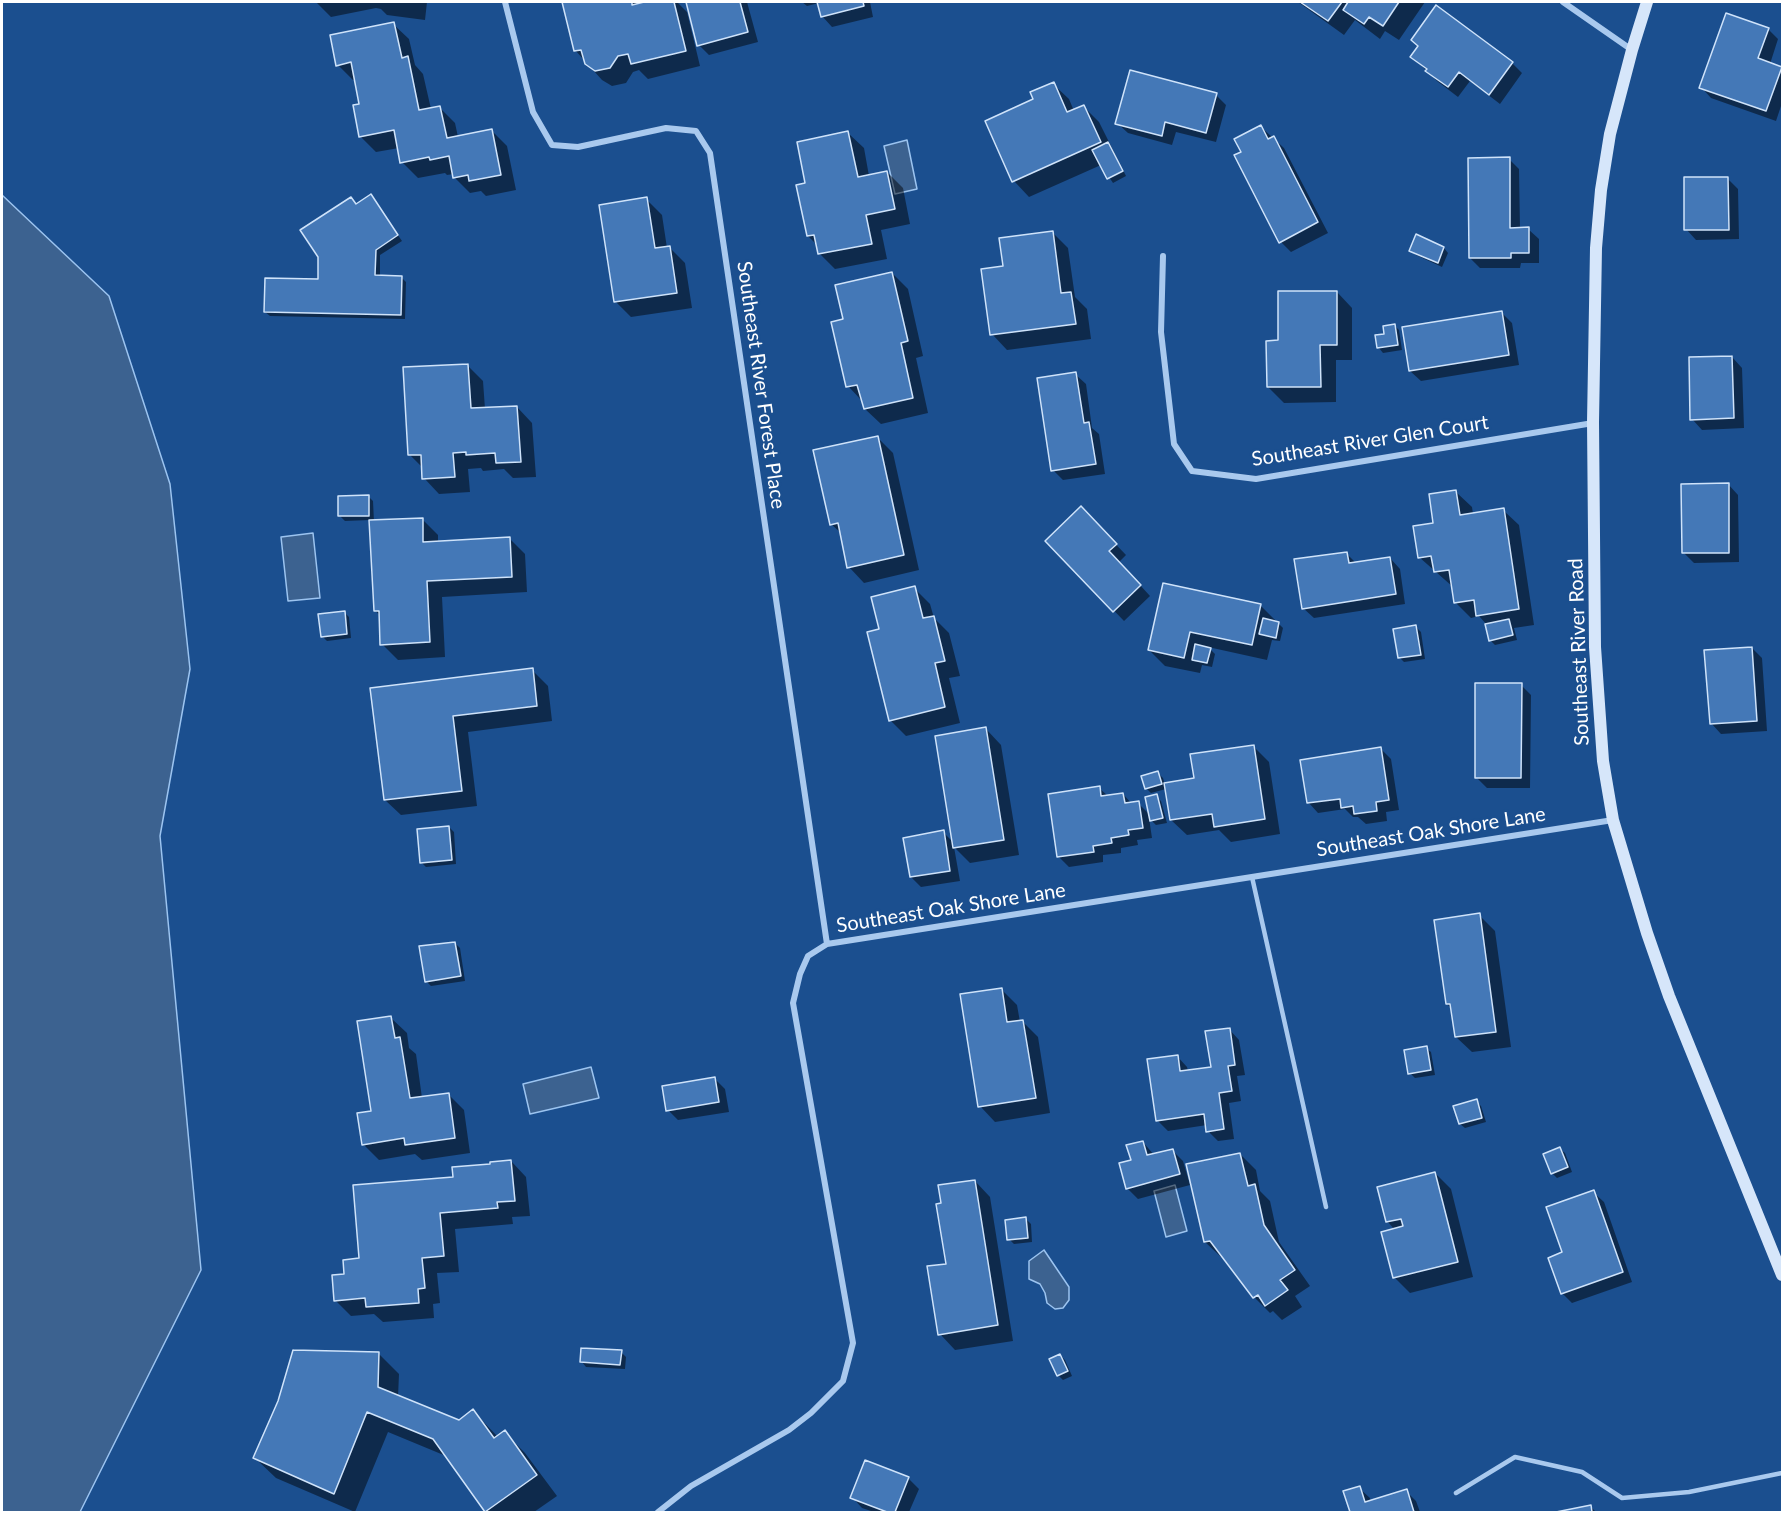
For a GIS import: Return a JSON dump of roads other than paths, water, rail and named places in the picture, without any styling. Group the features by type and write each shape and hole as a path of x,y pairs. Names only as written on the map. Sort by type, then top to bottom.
{"street":[{"name":"Southeast River Forest Place","path":"505,2 533,112 552,145 578,147 666,128 696,130 710,153 827,944"},
{"path":"1563,2 1632,50"},
{"name":"Southeast River Road","path":"1647,2 1610,134 1601,190 1596,248 1593,422 1597,682 1605,782 1613,820 1647,933 1669,996 1782,1275"},
{"name":"Southeast River Glen Court","path":"1163,256 1161,332 1174,444 1192,471 1256,478 1593,422"},
{"name":"Southeast Oak Shore Lane","path":"658,1512 691,1486 789,1430 811,1413 843,1381 853,1343 793,1003 800,974 808,957 827,944 1613,820"}],"lane":[{"path":"1252,877 1326,1207"},
{"path":"1456,1493 1515,1457 1582,1472 1622,1498 1689,1492 1782,1473"}],"water":[{"path":"907,140 917,189 895,194 884,146"},
{"path":"2,195 109,296 170,484 190,669 160,836 201,1270 80,1512 2,1512"},
{"path":"313,533 320,598 288,601 281,537"},
{"path":"591,1067 599,1098 530,1114 523,1084"},
{"path":"1175,1185 1187,1231 1166,1237 1154,1191"},
{"path":"1044,1250 1069,1287 1069,1300 1063,1308 1055,1309 1047,1303 1040,1284 1029,1279 1029,1261"}]}
